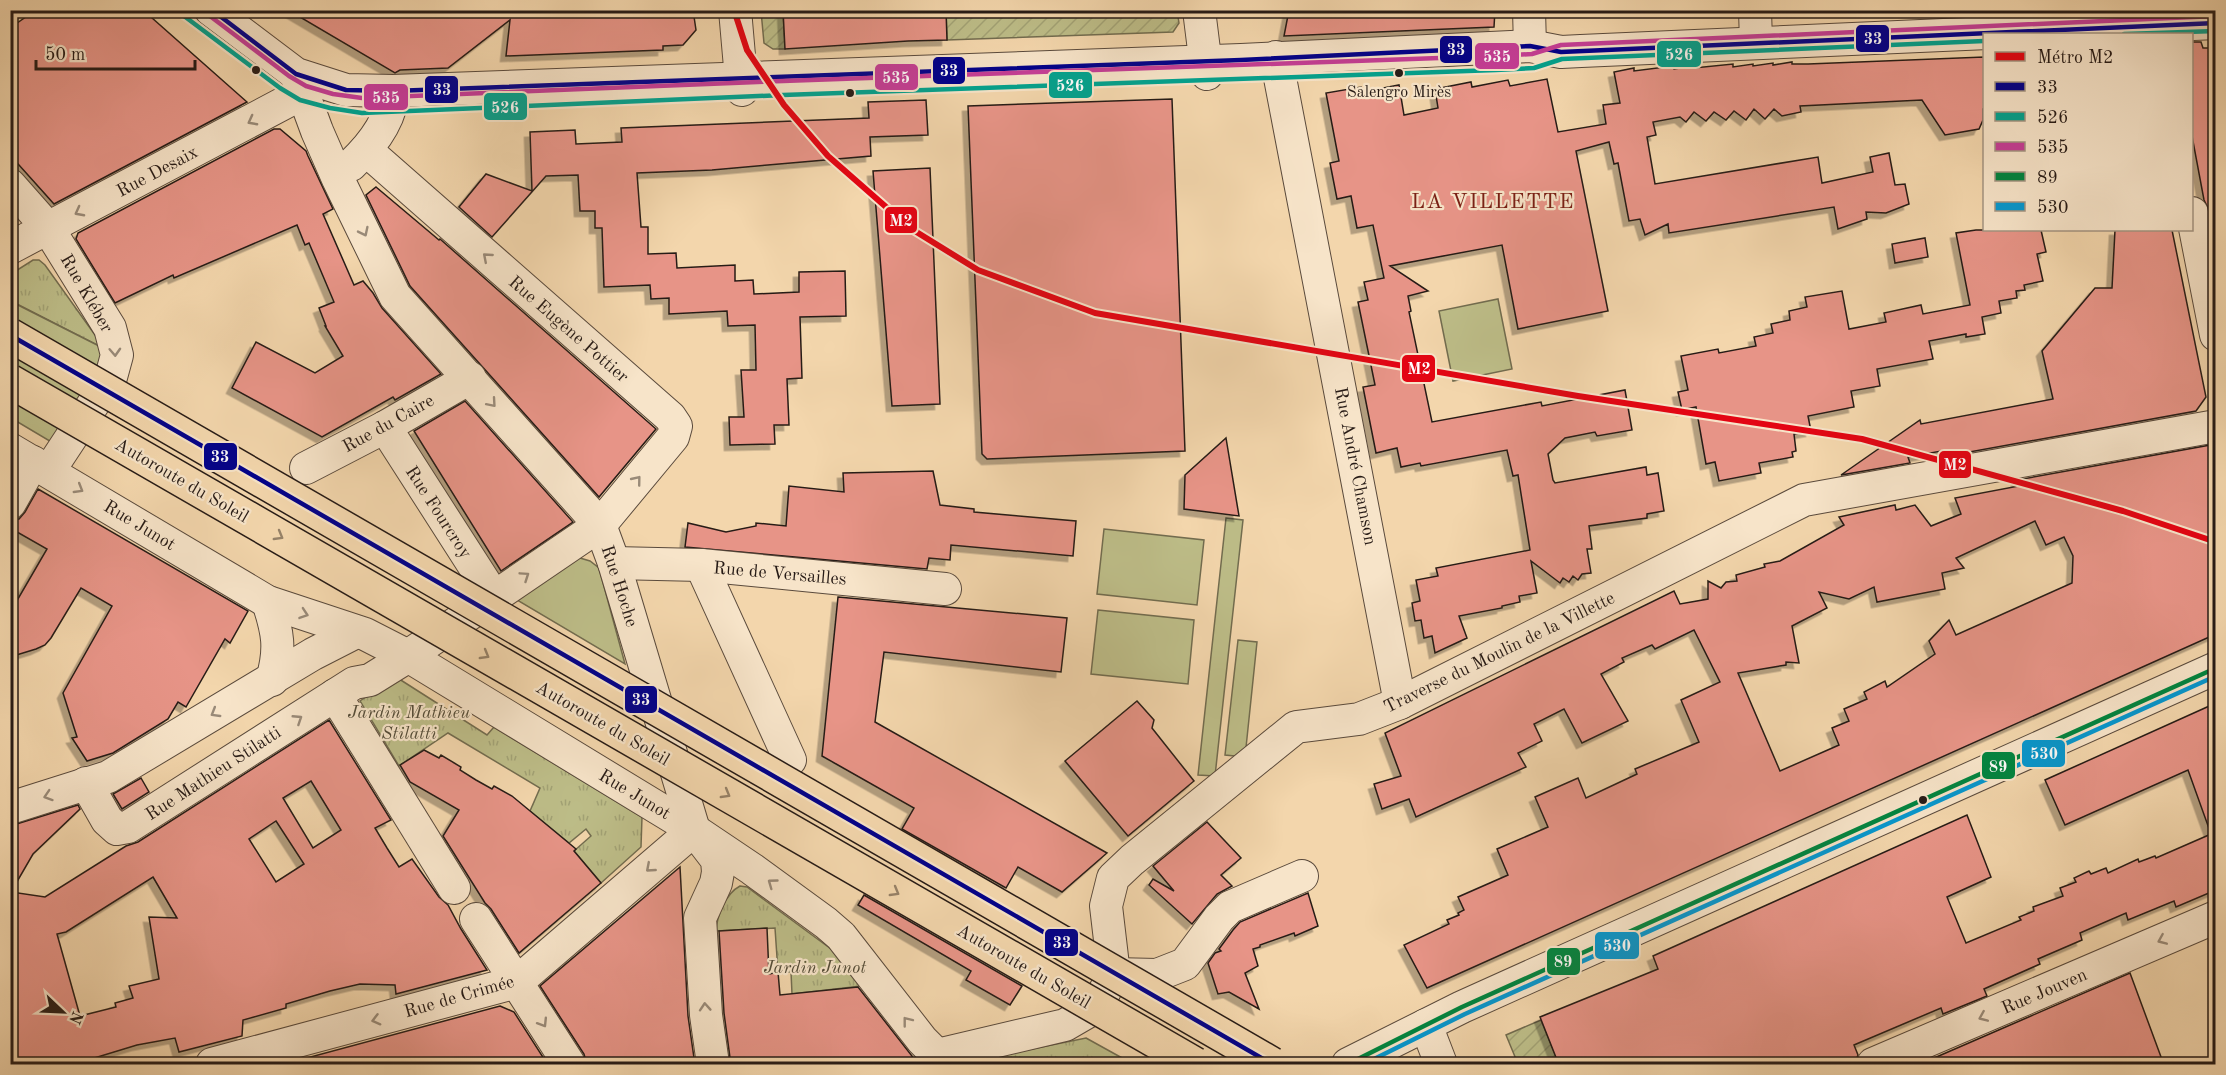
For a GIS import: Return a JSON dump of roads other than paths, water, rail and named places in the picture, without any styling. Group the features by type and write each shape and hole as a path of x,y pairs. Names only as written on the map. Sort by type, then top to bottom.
{"highway":[{"path":"10,335 1272,1065"},
{"name":"Autoroute du Soleil","path":"10,381 1195,1065"}],"street":[{"path":"211,10 300,83 346,90 393,91 741,84 1206,67 1286,57 1530,46 1561,52 1756,42 2044,20 2155,30 2216,23"},
{"path":"735,10 741,84"},
{"path":"1199,10 1206,67"},
{"path":"1530,10 1530,46"},
{"path":"1755,10 1756,42"},
{"name":"Rue André Chamson","path":"1286,57 1311,161 1304,193 1400,703"},
{"name":"Rue Hoche","path":"300,83 338,179 395,296 600,525 614,563 694,830 717,860 716,883 700,918 706,1015 713,1065"},
{"name":"Rue Desaix","path":"10,248 300,83"},
{"path":"338,179 366,150 393,105 393,91"},
{"name":"Rue Eugène Pottier","path":"366,150 670,417 676,426 673,437 600,525"},
{"name":"Rue Kléber","path":"10,185 48,228 110,328 117,355 111,377 31,461 10,503"},
{"path":"2193,218 2216,335"},
{"name":"Rue du Caire","path":"306,468 385,427 470,378"},
{"name":"Traverse du Moulin de la Villette","path":"1114,974 1106,906 1113,878 1296,727 1359,718 1400,703 1804,500 2216,426"},
{"name":"Rue Fourcroy","path":"385,427 494,597"},
{"name":"Rue Junot","path":"31,461 268,602 349,636 365,634 408,656 694,830 826,922 841,936 922,1040 941,1060"},
{"name":"Rue Mathieu Stilatti","path":"86,783 107,820 117,829 128,827 345,689 370,680 408,656 600,525"},
{"name":"Rue de Versailles","path":"614,563 701,566 945,589"},
{"path":"701,566 790,760"},
{"path":"268,602 277,629 278,646 278,661 272,680"},
{"path":"10,808 108,777 349,636 357,668 345,689 454,888"},
{"path":"1348,1065 1462,1007 2216,668"},
{"name":"Rue de Crimée","path":"212,1065 517,982 694,830"},
{"path":"941,1060 1065,1024 1096,1007 1114,974 1157,975 1185,964 1219,918 1230,907 1302,876"},
{"name":"Rue Jouven","path":"1874,1065 2216,917"},
{"path":"476,919 569,1065"},
{"path":"1426,1025 1441,1065"}],"metro line":[{"name":"M2","path":"734,10 747,50 784,105 828,156 910,228 978,270 1095,313 1578,396 1862,439 2123,511 2216,542"}],"place":[{"name":"Salengro Mirès","path":"1399,73"}],"district":[{"name":"LA VILLETTE","path":"1493,201"}],"park label":[{"name":"Jardin Mathieu Stilatti","path":"409,722"},
{"name":"Jardin Junot","path":"815,967"}]}
